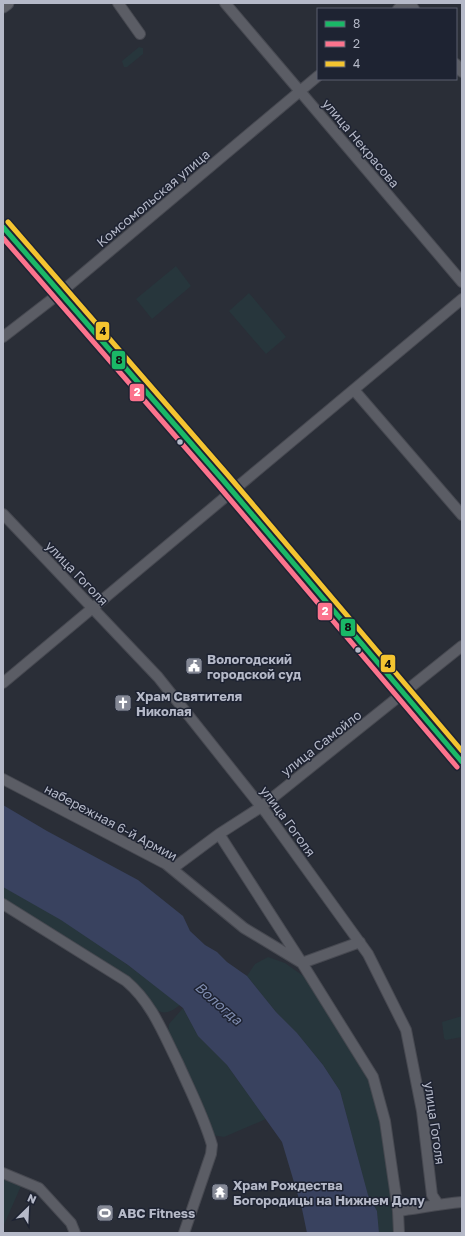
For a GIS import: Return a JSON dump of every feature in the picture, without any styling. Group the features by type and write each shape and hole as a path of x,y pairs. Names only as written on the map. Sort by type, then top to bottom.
{"main road":[{"path":"3,6 7,3"}],"street":[{"path":"118,3 140,34"},
{"name":"улица Некрасова","path":"225,3 462,282"},
{"name":"Комсомольская улица","path":"3,337 60,293 317,77"},
{"path":"3,227 233,492 462,762"},
{"path":"3,683 462,299"},
{"path":"354,390 462,515"},
{"name":"улица Гоголя","path":"3,514 158,677 261,807 360,942 406,1030 422,1111 432,1195 438,1204"},
{"name":"улица Самойло","path":"172,868 219,834 261,807 404,694 462,646"},
{"name":"набережная 6-й Армии","path":"3,780 172,868 244,928 302,963"},
{"name":"набережная 6-й Армии","path":"219,834 373,1077 385,1121 398,1211 399,1233"},
{"path":"3,904 126,981 142,997 156,1018 191,1090 212,1146 211,1154 184,1233"},
{"path":"302,963 360,942"},
{"path":"3,1173 39,1188 71,1223 75,1233"},
{"path":"398,1211 425,1208 438,1204 462,1202"}],"shaded area":[{"path":"139,47 143,48 143,54 127,67 124,67 122,61"},
{"path":"176,266 191,286 152,319 136,299"},
{"path":"249,293 286,337 266,354 229,311"},
{"path":"3,887 50,912 72,926 138,972 180,1005 168,1012 155,1009 143,995 3,901"},
{"path":"268,957 285,963 309,980 370,1079 382,1122 397,1233 379,1233 377,1211 368,1196 340,1091 323,1065 297,1033 276,1012 247,976 255,964"},
{"path":"183,1008 198,1036 227,1065 266,1119 224,1137 212,1135 168,1035 169,1024"},
{"path":"462,1016 462,1037 446,1040 444,1038 442,1022"},
{"path":"3,1179 21,1186 3,1227"}],"water":[{"name":"Вологда","path":"3,805 47,831 138,880 183,916 190,931 205,945 217,952 227,962 247,976 276,1012 297,1033 323,1065 340,1091 368,1195 377,1211 379,1233 307,1233 302,1209 282,1142 227,1065 198,1036 183,1008 128,965 61,920 3,887"}],"transit line":[{"name":"4","path":"8,222 227,474 462,751"},
{"name":"8","path":"3,227 222,479 462,762"},
{"name":"2","path":"3,238 217,484 457,767"}],"place":[{"name":"Вологодский городской суд","path":"194,666"},
{"name":"Храм Святителя Николая","path":"123,703"},
{"name":"Храм Рождества Богородицы на Нижнем Долу","path":"220,1192"},
{"name":"ABC Fitness","path":"105,1213"}]}
